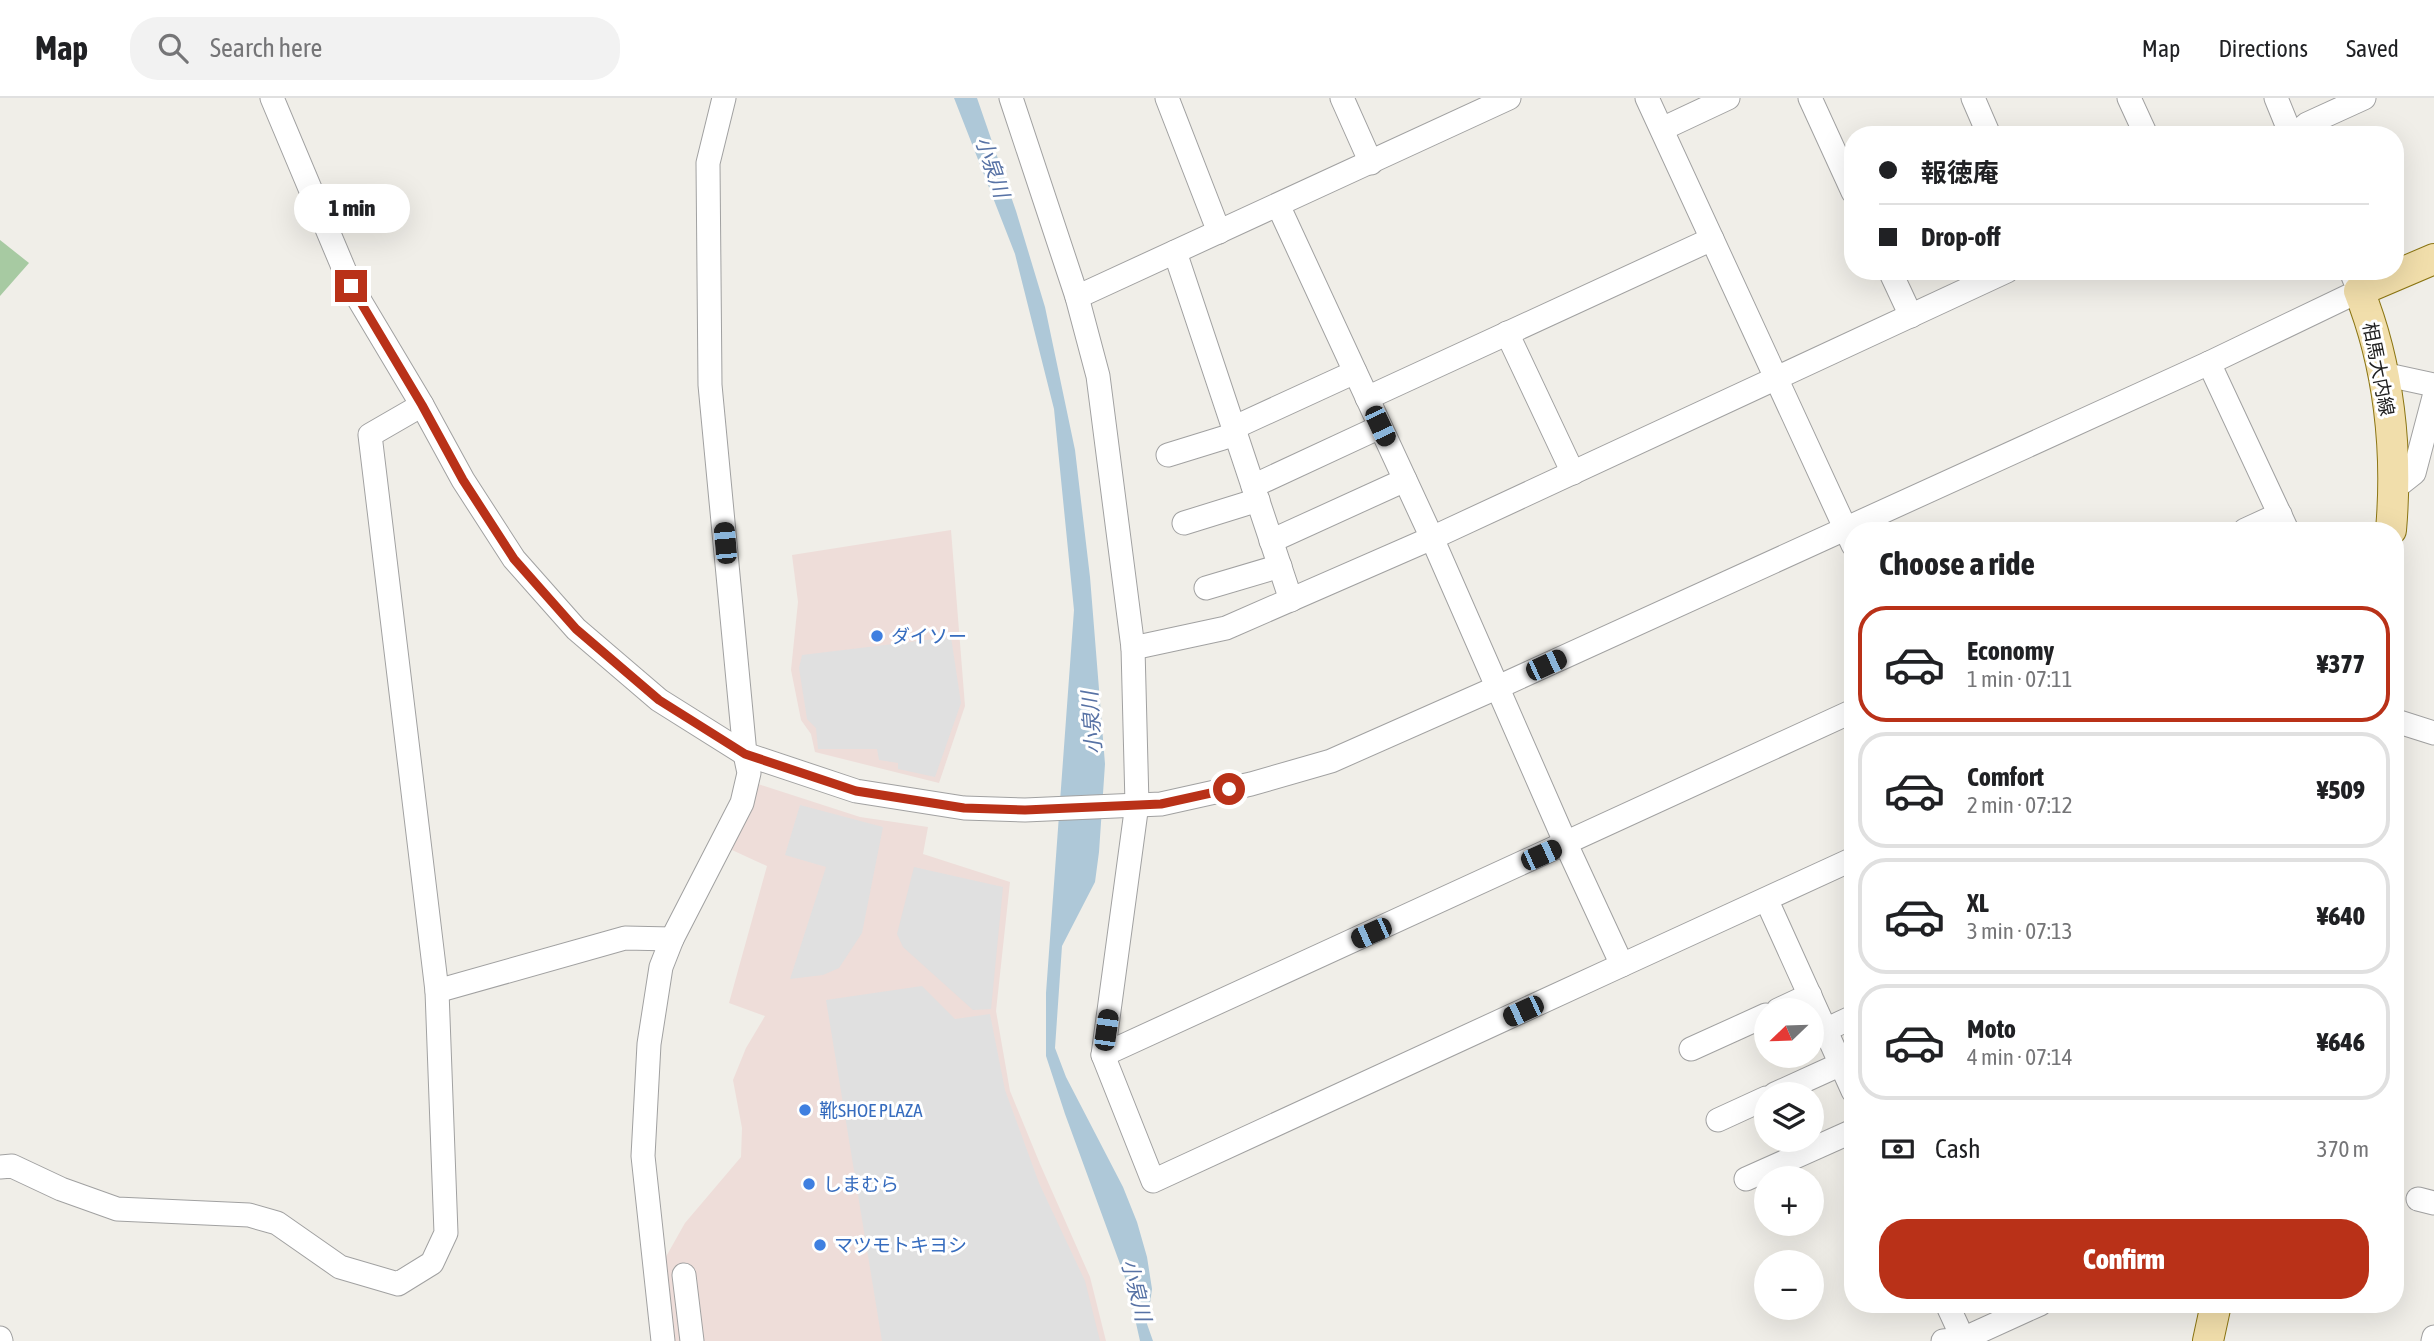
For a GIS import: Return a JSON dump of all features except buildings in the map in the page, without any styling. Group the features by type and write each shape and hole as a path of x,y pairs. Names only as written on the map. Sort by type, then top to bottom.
{"main road":[{"path":"2404,267 2434,258"},
{"name":"相馬大内線","path":"2355,281 2372,324 2391,429 2395,488 2392,522"},
{"path":"2208,1341 2214,1313"}],"street":[{"path":"272,98 351,286 463,480 514,559 576,629 659,700 745,754 856,791 964,808 1025,810 1161,804 1251,784 1331,761 1844,538"},
{"path":"663,1341 643,1156 649,1044 661,967 672,939 742,803 749,773 710,385 708,163 724,98"},
{"path":"1011,98 1077,297 1098,376 1133,648 1137,804 1103,1055 1153,1181 1844,863"},
{"path":"1167,98 1219,232"},
{"path":"1342,98 1371,163"},
{"path":"1647,98 1844,525"},
{"path":"1662,129 1728,98"},
{"path":"1810,98 1844,172"},
{"path":"1973,98 1985,126"},
{"path":"2129,98 2142,126"},
{"path":"2276,98 2289,126"},
{"path":"2304,126 2364,98"},
{"path":"1077,297 1371,163 1499,100"},
{"path":"1278,205 1432,538 1496,688 1622,965"},
{"path":"1367,398 1712,239"},
{"path":"1175,252 1291,600"},
{"path":"1894,280 1911,316"},
{"path":"1133,648 1226,628 1432,538 1988,280"},
{"path":"1878,522 2209,363 2355,281"},
{"path":"1507,333 1573,473"},
{"path":"2209,363 2283,522"},
{"path":"1168,455 1235,431 1355,372"},
{"path":"2382,374 2434,385"},
{"path":"2395,488 2414,473 2434,397"},
{"path":"0,1167 12,1166 61,1189 117,1209 249,1216 277,1223 340,1266 398,1284 432,1263 446,1233 437,991 370,435 422,405"},
{"path":"1184,523 1255,493 1380,426"},
{"path":"1272,541 1405,480"},
{"path":"1206,588 1280,566"},
{"path":"1103,1055 1844,715"},
{"path":"2404,724 2434,733"},
{"path":"1767,901 1844,1071"},
{"path":"437,991 625,938 672,939"},
{"path":"1804,998 1810,995"},
{"path":"1691,1049 1754,1020"},
{"path":"1825,1030 1844,1021"},
{"path":"1801,1082 1841,1064"},
{"path":"1718,1120 1754,1104"},
{"path":"1746,1179 1844,1135"},
{"path":"684,1275 692,1341"},
{"path":"1949,1313 1956,1340 2019,1313"}],"shaded area":[{"name":"ダイソー","path":"951,530 965,706 939,783 815,752 811,734 801,720 791,670 798,602 792,555"},
{"path":"951,637 961,703 935,777 898,769 898,763 879,760 877,749 818,749 816,728 807,719 799,668 802,655"},
{"path":"758,784 860,817 928,827 923,854 1010,882 996,1011 1010,1091 1090,1277 1106,1341 674,1341 663,1262 685,1223 741,1157 742,1128 733,1080 746,1048 765,1016 729,1003 767,866 732,850"},
{"path":"800,805 883,827 862,933 839,968 823,975 790,979 826,867 785,855"},
{"path":"914,867 1003,887 991,1009 973,1010 903,947 897,934"},
{"path":"922,986 955,1019 990,1014 1005,1090 1039,1183 1085,1281 1100,1341 882,1341 826,1000"}],"green space":[{"path":"0,240 29,263 0,296"}],"water":[{"name":"小泉川","path":"954,98 977,98 1016,211 1045,307 1075,450 1090,577 1105,764 1095,882 1062,946 1055,1048 1066,1077 1123,1187 1137,1222 1147,1257 1152,1289 1147,1324 1153,1341 1140,1341 1127,1283 1046,1056 1046,993 1074,610 1054,409 1015,254"}],"place":[{"name":"ダイソー","path":"877,636"},
{"name":"靴SHOE PLAZA","path":"805,1110"},
{"name":"しまむら","path":"809,1184"},
{"name":"マツモトキヨシ","path":"820,1245"}],"route":[{"path":"351,286 463,480 514,559 576,629 659,700 745,754 856,791 964,808 1025,810 1161,804 1229,789"}]}
